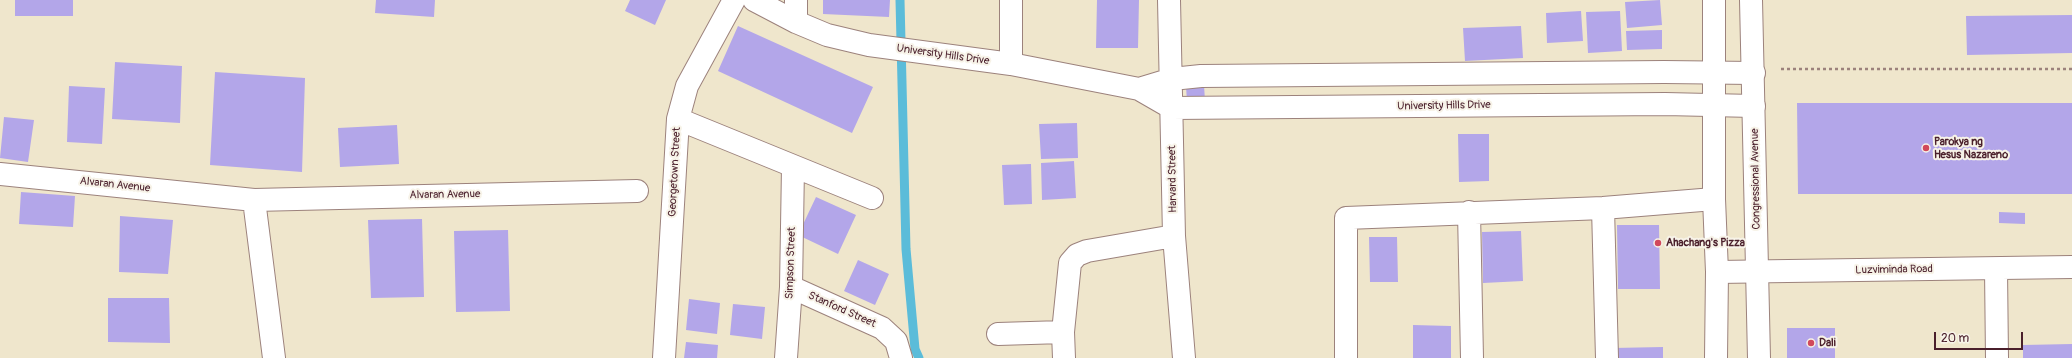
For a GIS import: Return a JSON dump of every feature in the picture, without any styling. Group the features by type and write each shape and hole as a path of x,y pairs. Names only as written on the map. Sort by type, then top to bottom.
{"street":[{"name":"Georgetown Street","path":"664,358 678,119 687,86 734,0"},
{"name":"University Hills Drive","path":"754,0 796,22 827,35 869,45 1011,64 1139,89 1172,108 1714,104 1754,106"},
{"path":"796,0 796,22"},
{"path":"1011,0 1011,64"},
{"name":"Harvard Street","path":"1169,0 1172,79 1174,236 1184,358"},
{"path":"1714,0 1714,199 1717,272 1716,358"},
{"name":"Congressional Avenue","path":"1752,0 1759,358"},
{"name":"University Hills Drive","path":"1139,89 1172,79 1201,76 1714,72 1754,73"},
{"path":"678,119 872,198"},
{"name":"Simpson Street","path":"786,358 791,287 793,167"},
{"name":"Alvaran Avenue","path":"0,174 254,200 637,191"},
{"path":"1346,358 1346,218 1469,212 1603,208 1714,199"},
{"path":"254,200 274,358"},
{"path":"1603,208 1607,358"},
{"path":"1469,212 1472,358"},
{"path":"1064,358 1063,332 1070,263 1077,255 1087,251 1174,236"},
{"name":"Luzviminda Road","path":"1717,272 2072,267"},
{"path":"1996,269 1997,358"},
{"name":"Stanford Street","path":"791,287 882,328 896,341 901,358"},
{"path":"998,334 1063,332"}],"path":[{"path":"1781,69 2072,69"}],"building":[{"path":"15,0 73,0 73,16 15,16"},
{"path":"376,0 435,0 434,17 375,13"},
{"path":"630,0 666,0 655,25 625,11"},
{"path":"823,0 890,0 889,17 823,14"},
{"path":"1097,0 1139,0 1138,48 1096,48"},
{"path":"1660,0 1662,25 1627,28 1625,2"},
{"path":"1581,11 1583,41 1547,43 1546,13"},
{"path":"1620,11 1622,51 1588,53 1586,12"},
{"path":"2072,15 2072,53 1967,55 1966,16"},
{"path":"738,26 873,87 852,133 718,71"},
{"path":"1521,26 1523,58 1465,61 1463,28"},
{"path":"1662,30 1662,49 1627,50 1626,31"},
{"path":"115,62 182,66 180,123 112,119"},
{"path":"215,72 305,78 302,172 210,165"},
{"path":"1204,85 1205,101 1187,102 1186,86"},
{"path":"69,86 105,88 102,144 67,142"},
{"path":"1797,103 2072,103 2072,194 1798,194"},
{"path":"4,117 34,120 28,162 0,158"},
{"path":"1077,123 1078,158 1041,159 1039,124"},
{"path":"397,125 399,164 340,167 338,128"},
{"path":"1458,134 1489,134 1489,181 1459,182"},
{"path":"1074,161 1076,198 1042,200 1041,163"},
{"path":"1031,164 1032,204 1004,205 1002,165"},
{"path":"21,192 75,196 73,227 19,224"},
{"path":"816,197 856,215 838,254 798,235"},
{"path":"1999,212 2025,213 2025,224 1999,223"},
{"path":"120,216 173,220 168,274 119,272"},
{"path":"422,219 424,297 371,298 368,220"},
{"path":"1617,225 1659,225 1660,289 1618,289"},
{"path":"508,230 510,311 456,312 454,231"},
{"path":"1521,231 1523,281 1483,283 1482,232"},
{"path":"1369,237 1397,237 1398,282 1370,282"},
{"path":"858,260 889,274 875,305 844,291"},
{"path":"108,298 169,298 170,343 108,342"},
{"path":"689,299 720,303 717,334 686,330"},
{"path":"733,304 765,307 762,339 730,335"},
{"path":"1413,325 1451,326 1451,358 1413,358"},
{"name":"Dali","path":"1787,328 1835,328 1835,358 1787,358"},
{"path":"686,342 718,345 717,358 684,358"},
{"path":"2072,344 2072,358 2023,358 2023,345"},
{"path":"1663,347 1663,358 1613,358 1613,348"}],"waterway":[{"path":"900,0 906,249 915,349 919,358"}],"place":[{"name":"Parokya ng Hesus Nazareno","path":"1926,148"},
{"name":"Ahachang's Pizza","path":"1658,243"},
{"name":"Dali","path":"1811,343"}]}
